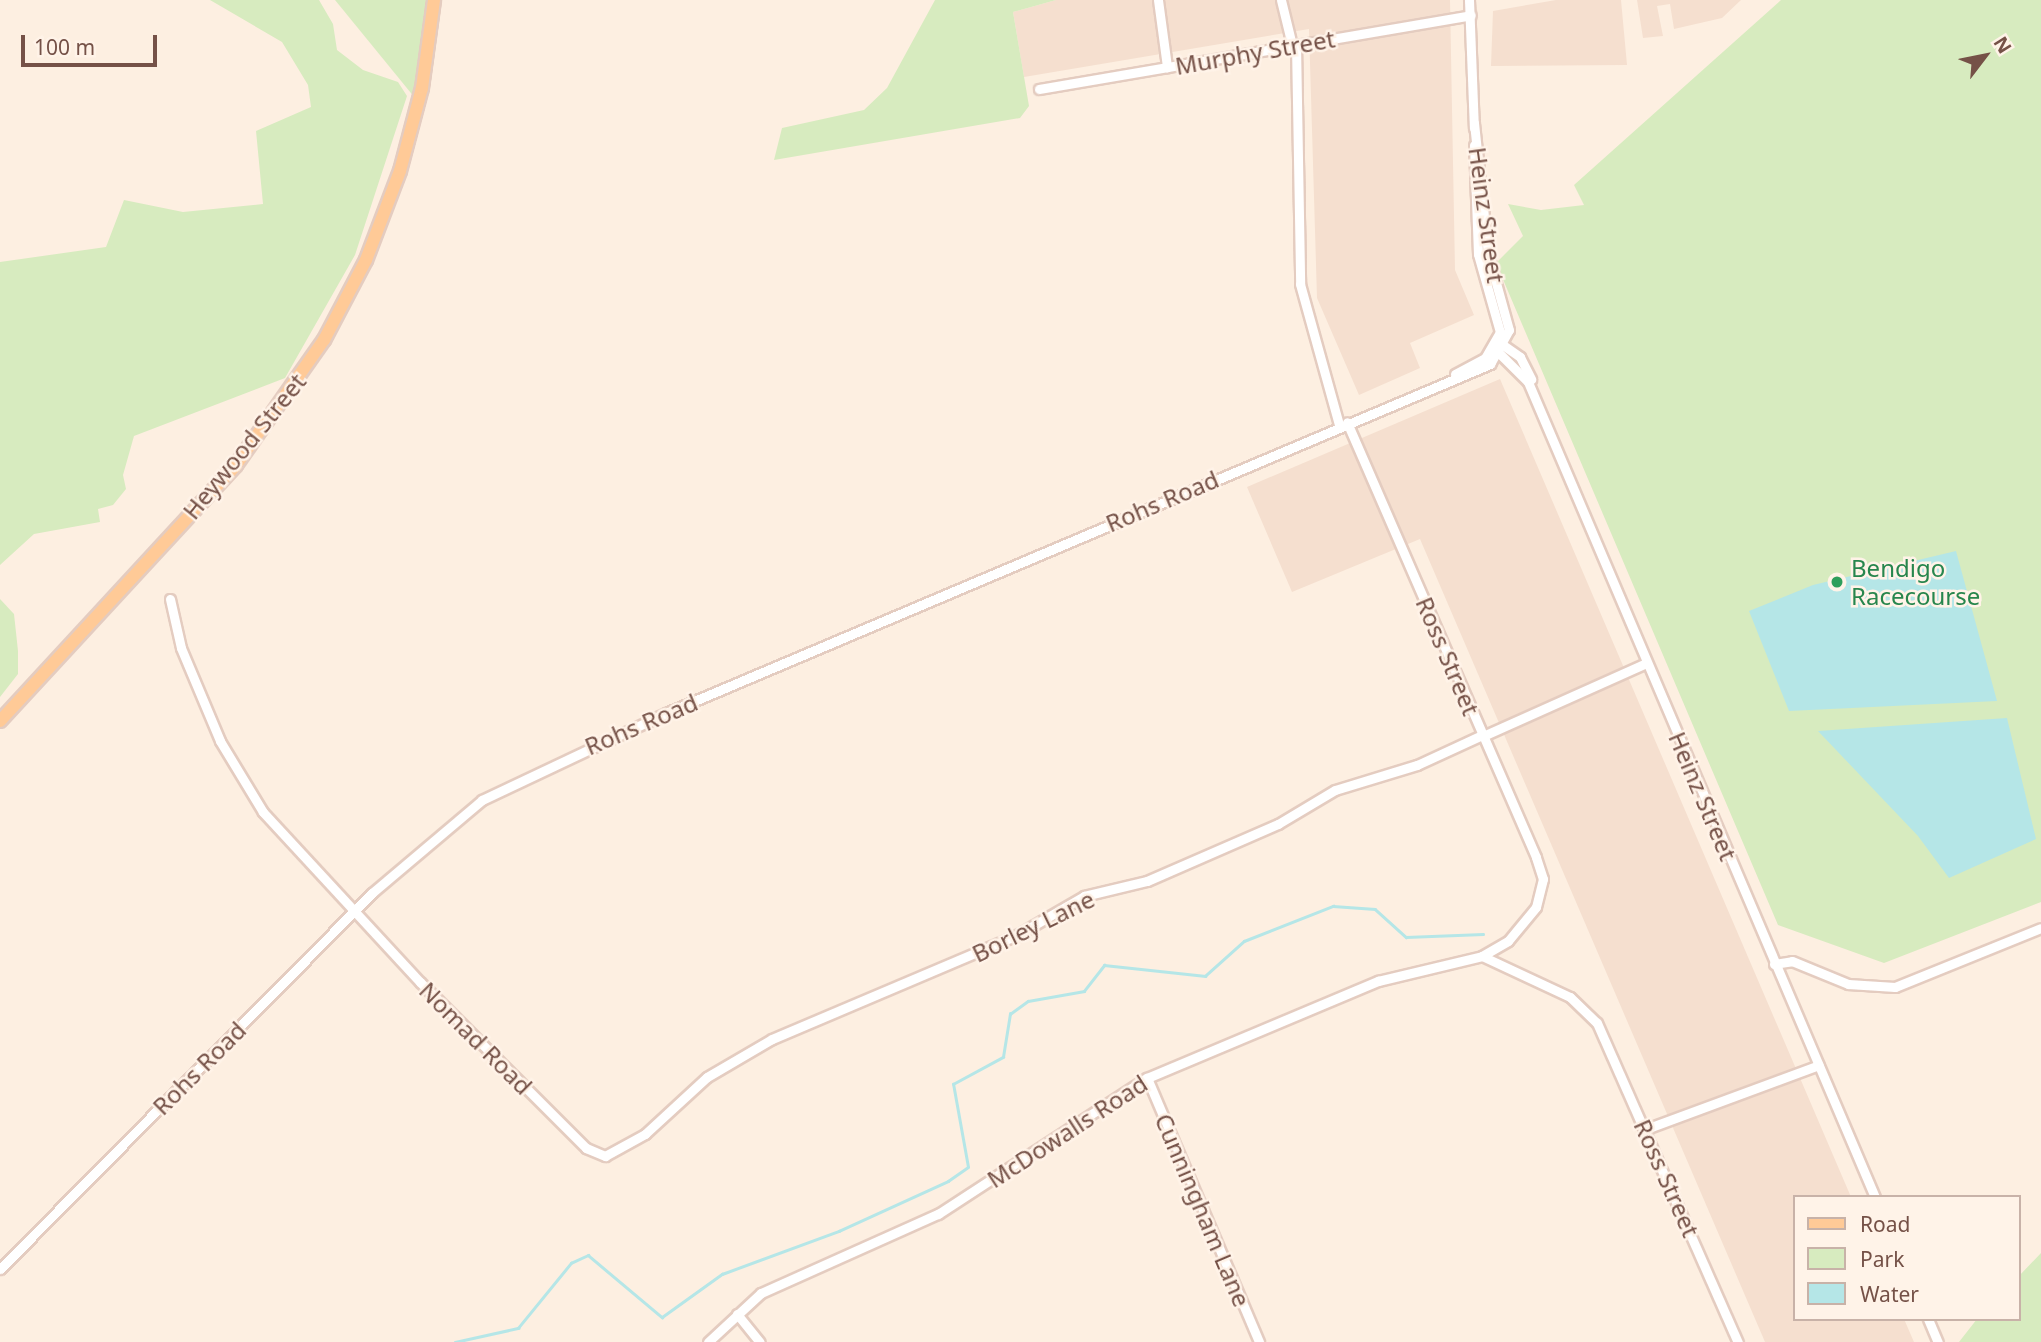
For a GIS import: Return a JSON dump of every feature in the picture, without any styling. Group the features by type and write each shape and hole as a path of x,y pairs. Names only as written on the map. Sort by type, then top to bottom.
{"main road":[{"name":"Heywood Street","path":"0,721 236,465 320,348 395,186 422,88 434,0"}],"street":[{"path":"1158,0 1167,67"},
{"name":"Ross Street","path":"1281,0 1294,45 1300,285 1343,424 1536,857 1542,890"},
{"name":"Heinz Street","path":"1469,0 1480,214 1491,268 1508,321 1499,347 1524,363 1533,394 1646,663 1874,1195"},
{"name":"Murphy Street","path":"1038,89 1471,15"},
{"name":"Rohs Road","path":"0,1269 354,912 434,835 537,770 1422,390 1484,368 1499,347"},
{"path":"170,599 181,648 234,767 271,821 354,912"},
{"name":"Borley Lane","path":"605,1156 645,1134 707,1077 772,1039 1017,936 1084,896 1147,881 1278,824 1335,790 1417,765 1646,663"},
{"name":"McDowalls Road","path":"708,1342 771,1287 938,1214 1147,1077 1378,981 1482,956 1517,932 1542,890"},
{"name":"Nomad Road","path":"354,912 586,1148 605,1156"},
{"path":"1774,964 1792,961 1848,984 1895,987 2041,928"},
{"name":"Ross Street","path":"1482,956 1558,991 1588,1013 1646,1129 1738,1342"},
{"path":"1646,1129 1819,1065"},
{"name":"Cunningham Lane","path":"1147,1077 1258,1342"},
{"path":"737,1314 760,1342"},
{"path":"1929,1321 1938,1342"}],"shaded area":[{"path":"1056,0 1450,0 1455,270 1474,315 1410,343 1420,368 1359,395 1317,298 1309,29 1024,77 1013,12"},
{"path":"1556,0 1621,0 1627,65 1491,66 1493,11"},
{"path":"1637,0 1741,0 1722,18 1674,29 1670,4 1657,6 1663,36 1643,38"},
{"path":"1500,379 1850,1195 1792,1195 1792,1321 1905,1321 1914,1342 1765,1342 1420,539 1292,592 1247,487"}],"green space":[{"path":"210,0 319,0 333,24 337,50 363,70 398,82 407,96 355,255 285,378 134,436 123,475 126,489 113,505 98,509 100,522 34,534 0,565 0,262 106,247 124,200 183,212 263,204 256,131 311,107 308,85 282,42"},
{"path":"335,0 435,0 415,98"},
{"path":"935,0 1056,0 1013,12 1029,106 1020,118 774,160 782,128 864,110 887,88"},
{"name":"Bendigo Racecourse","path":"1781,0 2041,0 2041,902 1884,963 1778,925 1496,263 1523,236 1508,204 1541,210 1584,205 1574,185"},
{"path":"0,599 14,614 18,674 0,697"},
{"path":"2041,1253 2041,1342 1959,1342 1975,1321 2020,1321 2020,1275"}],"water":[{"path":"1956,551 1997,701 1789,711 1749,611 1813,585"},
{"path":"2007,718 2036,839 1949,878 1918,836 1818,731"}],"waterway":[{"path":"455,1342 518,1328 571,1263 588,1255 662,1317 722,1274 839,1231 948,1181 968,1167 953,1084 1003,1057 1010,1014 1028,1001 1084,991 1104,965 1205,976 1244,941 1333,906 1375,909 1406,937 1483,934"}],"place":[{"name":"Bendigo Racecourse","path":"1837,582"}]}
